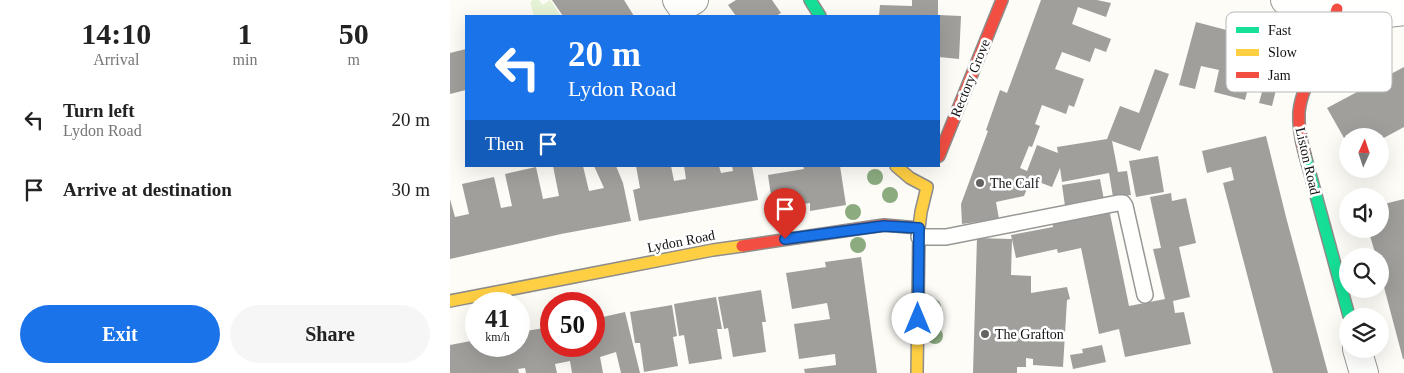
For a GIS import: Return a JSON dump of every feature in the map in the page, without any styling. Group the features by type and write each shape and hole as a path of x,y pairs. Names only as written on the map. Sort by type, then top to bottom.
{"street":[{"path":"677,0 682,7 694,0"},
{"name":"Rectory Grove","path":"940,155 1002,0"},
{"path":"1298,1 1361,12"},
{"name":"Liston Road","path":"1306,92 1301,103 1299,128 1301,141 1346,308"},
{"path":"897,167 903,174 916,182 933,172"},
{"name":"Rectory Grove","path":"917,373 919,232 921,212 933,172"},
{"name":"Lydon Road","path":"450,301 713,250 884,226 919,232"},
{"path":"1360,358 1364,373"}],"lane":[{"path":"919,232 946,237 1123,203 1144,294"}],"green space":[{"path":"539,0 543,5 550,0 560,15 534,15 530,2"}],"building":[{"path":"552,0 624,0 633,15 562,15"},
{"path":"736,0 772,0 781,13 778,15 735,15 728,5"},
{"path":"912,0 938,0 938,15 879,15 880,5 912,6"},
{"path":"1041,0 1097,0 1111,3 1106,17 1078,7 1072,24 1111,39 1106,52 1095,48 1090,62 1062,52 1055,69 1084,79 1074,107 1069,105 1066,114 1042,105 1035,124 1040,126 1032,147 1029,146 1020,168 1027,171 1037,145 1058,153 1057,147 1107,139 1120,106 1139,113 1155,69 1169,74 1140,151 1112,141 1118,172 1127,171 1131,195 1113,197 1109,173 1062,182 1060,168 1052,187 1031,179 1024,196 996,202 999,219 962,224 961,204 988,131 986,130 1000,90 1007,93"},
{"path":"940,15 961,16 959,59 940,57"},
{"path":"1196,22 1226,30 1226,92 1247,92 1245,100 1214,92 1219,70 1201,66 1195,89 1179,85"},
{"path":"465,49 465,90 450,94 450,53"},
{"path":"1404,67 1404,127 1389,135 1389,128 1339,129 1327,108 1357,92 1392,92 1392,73"},
{"path":"1262,92 1276,92 1272,106 1259,103"},
{"path":"1266,136 1328,373 1273,373 1223,183 1234,180 1231,167 1207,173 1202,151"},
{"path":"1158,156 1164,192 1136,197 1129,161"},
{"path":"536,167 543,199 559,196 553,167 583,167 589,191 604,188 594,167 616,167 623,183 631,221 561,234 450,259 450,199 455,217 469,214 462,184 494,177 501,208 512,206 505,174"},
{"path":"636,167 671,167 674,181 686,179 684,167 719,167 721,173 733,171 732,167 752,167 758,200 639,221 633,190 640,188"},
{"path":"803,167 840,167 846,205 810,211 810,203 773,209 768,175 804,169"},
{"path":"1100,179 1104,200 1065,206 1062,185"},
{"path":"1171,193 1172,201 1186,198 1196,243 1179,247 1190,297 1173,301 1175,313 1184,312 1191,344 1125,357 1119,329 1099,334 1081,248 1058,253 1057,249 1016,258 1011,235 1053,227 1052,221 1109,209 1129,306 1165,299 1153,249 1161,248 1150,197"},
{"path":"1404,199 1404,359 1387,298 1389,298 1389,248 1374,248 1371,238 1389,238 1389,203"},
{"path":"977,238 1012,239 1011,275 1031,276 1031,293 1067,287 1070,299 1067,300 1063,367 1033,365 1033,359 1026,358 1026,367 1017,367 1017,373 973,373"},
{"path":"861,257 877,373 805,373 804,369 836,365 835,354 799,359 794,324 830,319 828,308 827,303 792,309 786,273 826,267 825,262"},
{"path":"761,290 766,322 762,322 766,352 733,357 728,328 724,329 718,297"},
{"path":"716,297 722,329 717,329 722,359 689,364 684,335 679,336 674,304"},
{"path":"672,305 677,336 673,337 678,366 644,372 640,343 635,343 630,312"},
{"path":"625,312 640,373 621,373 616,352 605,355 605,317"},
{"path":"540,329 540,357 600,357 603,373 572,373 570,361 555,364 557,373 526,373 525,368 518,369 519,373 450,373 450,345 465,342 465,357 530,357 530,330"},
{"path":"1102,345 1106,362 1073,369 1070,355 1083,353 1082,349"}],"traffic: fast":[{"path":"810,0 819,15"},
{"path":"1305,155 1347,308"}],"traffic: slow":[{"path":"897,167 910,178 927,187 919,228 917,373"},
{"path":"450,301 742,246"}],"traffic: jam":[{"path":"940,154 1002,0"},
{"path":"1304,92 1299,112 1299,129 1305,155"},
{"path":"742,246 884,225 919,228"}],"place":[{"name":"The Calf","path":"980,183"},
{"name":"The Grafton","path":"985,334"}],"route":[{"path":"785,239 884,226 919,228 918,319"}]}
